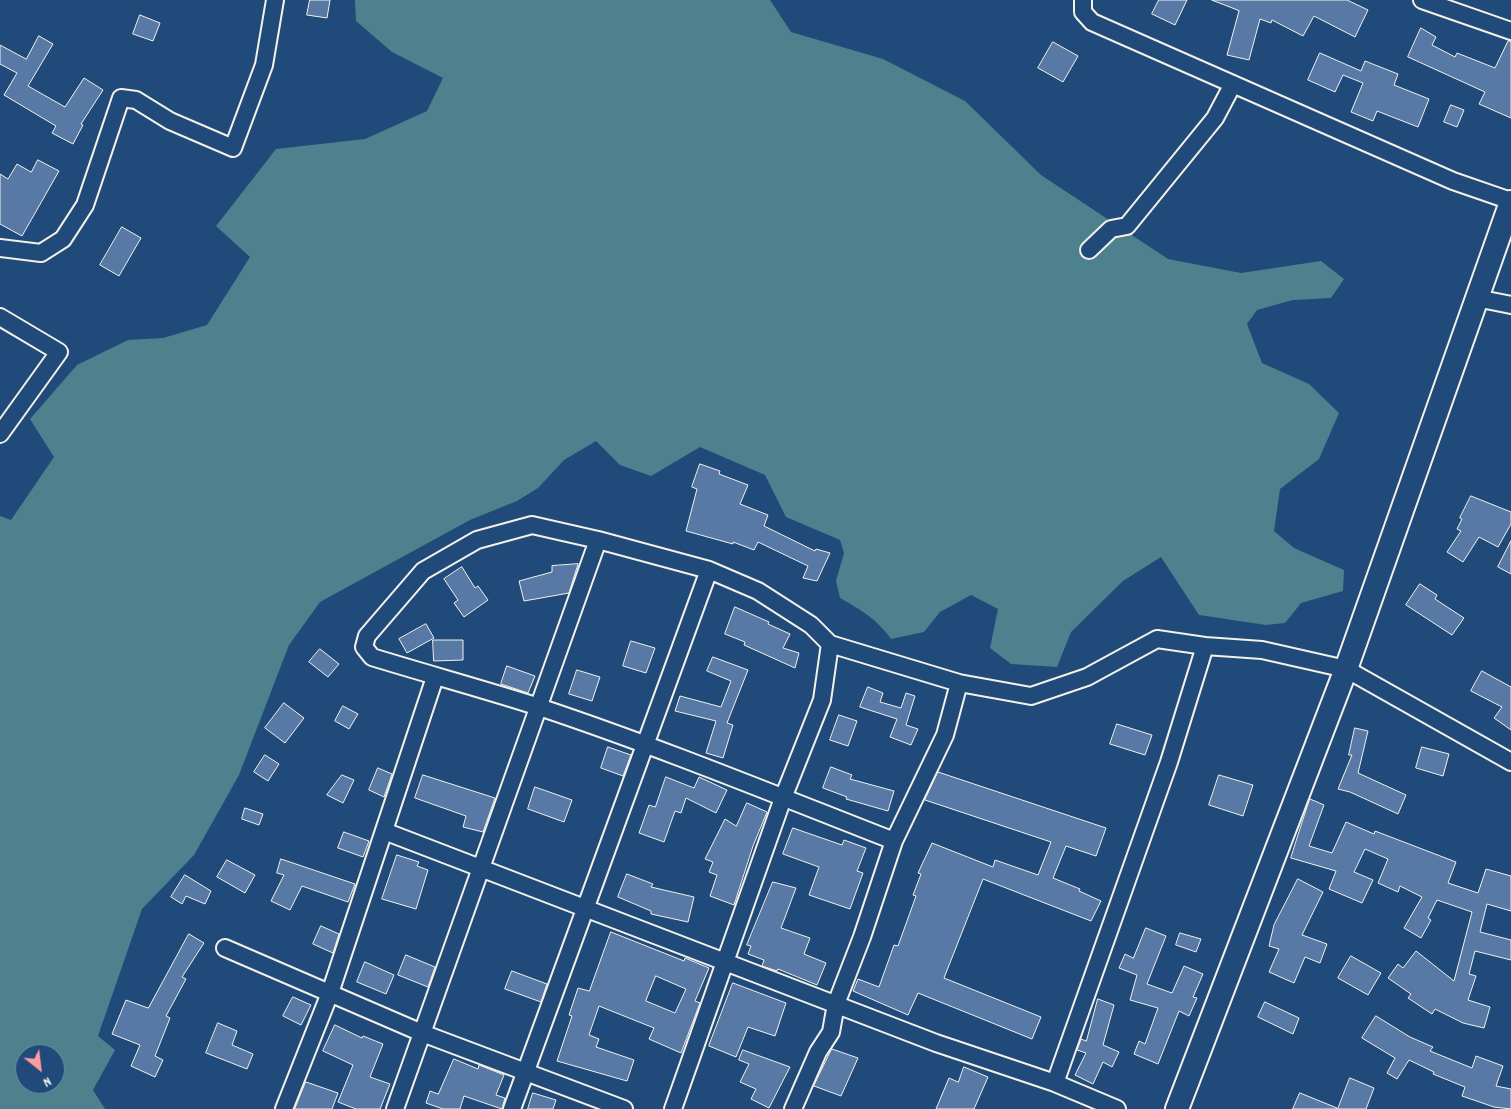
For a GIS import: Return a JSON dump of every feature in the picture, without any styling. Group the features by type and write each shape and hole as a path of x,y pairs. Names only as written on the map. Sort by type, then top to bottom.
{"main road":[{"path":"1177,1109 1346,669 1511,201"}],"street":[{"path":"0,248 42,253 63,239 85,206 121,98 136,100 170,121 233,148 264,65 275,0"},
{"path":"1083,0 1083,12 1092,22 1453,181 1511,201"},
{"path":"1422,0 1511,31"},
{"path":"1089,250 1111,229 1127,226 1216,118 1233,84"},
{"path":"1476,298 1511,305"},
{"path":"0,317 59,352 0,434"},
{"path":"894,841 539,707 372,657 364,647 367,636 423,571 477,540 532,525 598,540 709,570 758,590 811,625 830,644 960,683 1031,696 1087,677 1157,639 1205,646 1262,650 1346,669 1511,762"},
{"path":"395,1109 482,870 598,540"},
{"path":"512,1109 709,570"},
{"path":"673,1109 783,798 822,700 830,644"},
{"path":"1055,1083 1169,762 1205,646"},
{"path":"284,1109 330,993 435,677"},
{"path":"793,1109 818,1052 831,1032 836,1004 862,937 894,841 945,735 960,683"},
{"path":"384,831 936,1043 1055,1083 1117,1109"},
{"path":"225,948 422,1032 525,1073 624,1109"}],"green space":[{"path":"355,0 770,0 791,32 883,59 965,101 1041,175 1168,259 1241,273 1321,261 1344,279 1331,298 1293,300 1257,310 1247,324 1262,363 1309,384 1339,413 1319,459 1280,489 1274,531 1294,548 1344,570 1343,591 1301,603 1285,623 1266,625 1199,615 1161,557 1123,581 1071,632 1057,667 1011,664 990,648 998,609 971,595 940,612 924,632 891,639 868,616 840,598 836,581 844,553 840,540 786,517 765,475 700,447 651,476 620,465 596,441 564,460 538,488 517,501 470,520 320,602 289,645 239,775 194,855 142,909 98,1036 115,1050 93,1090 105,1109 0,1109 0,516 11,520 54,457 30,419 77,365 128,340 163,338 207,325 250,257 216,226 276,149 365,139 427,111 443,78 392,52 356,21"}],"building":[{"path":"310,0 330,0 327,18 307,15"},
{"path":"1159,0 1187,0 1175,25 1152,14"},
{"path":"1212,0 1347,0 1368,10 1355,37 1314,16 1303,36 1272,20 1271,23 1260,19 1249,60 1227,55 1239,11"},
{"path":"140,15 160,23 153,41 133,34"},
{"path":"1421,28 1436,37 1432,45 1455,57 1457,53 1495,68 1508,41 1511,41 1511,118 1479,104 1485,92 1408,57"},
{"path":"39,36 53,44 28,86 65,107 84,78 103,90 81,124 83,125 73,144 52,133 56,126 4,95 17,73 0,64 0,45 26,59"},
{"path":"1053,42 1078,56 1063,82 1038,68"},
{"path":"1320,53 1361,71 1365,61 1398,74 1394,85 1429,99 1418,127 1377,111 1373,121 1351,112 1363,83 1343,75 1335,92 1308,80"},
{"path":"1451,105 1464,110 1457,127 1444,122"},
{"path":"38,160 59,171 22,236 0,224 0,174 8,179 17,164 31,172"},
{"path":"122,227 141,238 119,276 100,265"},
{"path":"700,464 720,471 719,474 748,485 740,504 768,515 764,526 815,551 816,549 830,553 817,581 803,578 808,566 758,542 754,550 733,542 733,544 686,531 697,489 692,487"},
{"path":"1471,496 1511,512 1511,524 1498,547 1479,537 1463,562 1447,552 1461,531 1457,529 1462,519 1460,518"},
{"path":"1511,541 1511,574 1498,567"},
{"path":"578,564 569,593 524,601 519,581 552,572 552,566"},
{"path":"462,567 475,588 478,586 488,600 464,617 454,603 458,600 444,579"},
{"path":"1420,584 1437,595 1435,599 1464,618 1452,635 1406,605"},
{"path":"735,607 769,622 768,624 790,634 783,648 799,653 795,668 744,645 745,642 725,634"},
{"path":"426,624 434,638 407,653 399,639"},
{"path":"433,640 463,640 463,660 434,661"},
{"path":"631,641 655,648 646,673 623,666"},
{"path":"320,649 339,664 328,677 309,662"},
{"path":"713,657 748,670 727,723 733,725 723,758 706,753 716,721 675,711 680,696 721,707 731,681 707,671"},
{"path":"507,666 535,676 528,693 501,684"},
{"path":"577,670 600,677 592,701 569,694"},
{"path":"1482,671 1511,687 1511,730 1494,718 1502,707 1471,691"},
{"path":"868,687 883,693 880,702 901,708 906,693 915,696 906,725 918,729 911,745 890,737 897,719 860,707"},
{"path":"284,703 304,718 285,743 265,728"},
{"path":"343,706 358,714 349,729 335,721"},
{"path":"839,715 857,721 848,746 830,740"},
{"path":"1117,724 1152,735 1145,755 1110,744"},
{"path":"1355,728 1368,731 1358,773 1406,795 1398,814 1350,792 1338,789 1352,755 1349,755"},
{"path":"608,747 631,755 623,776 601,768"},
{"path":"1422,747 1449,754 1443,776 1416,768"},
{"path":"265,755 279,764 268,781 254,772"},
{"path":"831,767 852,775 850,779 894,791 888,811 846,799 847,797 823,788"},
{"path":"378,768 392,774 384,797 369,790"},
{"path":"938,772 1106,828 1096,856 1066,846 1053,878 1080,889 1079,891 1101,901 1091,921 983,879 944,978 1041,1017 1032,1039 918,993 908,1015 853,991 858,979 879,987 894,945 898,946 916,896 913,895 921,874 918,873 932,843 993,867 995,860 1038,875 1051,842 925,800"},
{"path":"342,775 354,780 343,803 327,795"},
{"path":"423,775 495,798 483,832 463,827 466,816 415,798"},
{"path":"1219,775 1253,785 1243,816 1209,805"},
{"path":"666,777 694,788 699,777 727,790 716,813 686,798 681,813 675,811 664,842 639,833 649,805 655,807"},
{"path":"535,787 572,800 564,822 528,809"},
{"path":"1310,799 1324,805 1309,846 1332,853 1346,822 1374,834 1375,831 1456,862 1448,883 1478,893 1486,869 1511,876 1511,911 1487,904 1480,932 1511,940 1511,960 1475,951 1469,974 1476,976 1468,1000 1490,1007 1484,1028 1463,1023 1435,1009 1432,1014 1408,998 1411,994 1388,978 1398,964 1403,968 1416,951 1454,981 1472,912 1437,900 1428,918 1431,920 1421,938 1404,928 1422,897 1400,886 1398,892 1378,883 1388,859 1365,849 1354,872 1373,880 1362,903 1329,889 1336,871 1291,858"},
{"path":"747,803 767,812 753,846 734,905 710,896 717,875 709,872 713,862 705,859 725,819 736,826"},
{"path":"245,808 263,814 259,825 242,819"},
{"path":"793,828 842,845 844,840 866,848 857,871 863,873 850,909 809,895 819,867 783,854"},
{"path":"344,832 369,841 363,857 338,848"},
{"path":"397,855 419,862 417,866 428,870 416,909 382,899"},
{"path":"281,859 355,884 348,902 302,886 290,910 271,901 284,875 277,873"},
{"path":"227,860 255,875 245,893 217,877"},
{"path":"627,874 653,884 651,887 694,897 688,922 651,914 651,911 618,897"},
{"path":"185,875 211,891 205,904 186,896 182,904 171,897"},
{"path":"1298,879 1323,892 1302,935 1327,944 1320,963 1305,957 1294,983 1269,972 1279,949 1269,946 1274,925"},
{"path":"773,882 796,888 781,928 810,938 804,954 826,963 817,985 778,969 777,971 762,966 764,960 748,954 751,946 747,945"},
{"path":"321,926 339,934 333,953 313,944"},
{"path":"1146,928 1166,936 1147,984 1172,993 1184,966 1203,974 1193,997 1197,998 1189,1016 1179,1011 1158,1064 1134,1054 1139,1041 1145,1044 1158,1008 1130,1000 1137,975 1119,968 1125,954 1133,958"},
{"path":"611,932 684,961 685,958 709,968 695,1001 700,1003 681,1053 649,1039 654,1028 599,1006 589,1035 599,1039 596,1047 634,1060 627,1081 557,1061 572,1016 569,1015 578,988 589,991","holes":["656,976 686,989 675,1013 646,1001"]},
{"path":"1180,933 1201,939 1196,952 1176,945"},
{"path":"189,934 204,943 182,977 186,979 166,1016 170,1018 155,1056 163,1060 155,1077 131,1066 140,1045 112,1034 126,1000 148,1008"},
{"path":"406,955 435,967 428,987 398,975"},
{"path":"1351,956 1381,973 1368,995 1338,978"},
{"path":"365,962 394,975 386,994 357,982"},
{"path":"512,971 547,984 541,1002 505,989"},
{"path":"733,983 786,1003 775,1036 748,1027 736,1057 709,1046"},
{"path":"293,997 311,1005 301,1025 283,1016"},
{"path":"1098,999 1114,1005 1103,1045 1119,1052 1112,1067 1103,1062 1093,1084 1075,1075 1086,1053 1077,1050 1081,1039 1086,1041"},
{"path":"1265,1002 1299,1018 1293,1034 1258,1017"},
{"path":"1376,1016 1410,1037 1433,1047 1430,1051 1472,1068 1476,1056 1503,1066 1496,1086 1511,1089 1511,1109 1494,1107 1462,1096 1465,1087 1433,1074 1434,1072 1409,1060 1397,1079 1387,1073 1395,1058 1362,1038"},
{"path":"218,1023 237,1031 232,1045 253,1054 247,1069 206,1053"},
{"path":"335,1025 362,1038 363,1036 383,1044 370,1077 390,1084 380,1109 356,1109 338,1102 353,1065 323,1051"},
{"path":"832,1049 858,1058 841,1096 814,1086"},
{"path":"743,1050 790,1067 769,1108 751,1099 756,1089 740,1082 749,1064 739,1060"},
{"path":"454,1059 478,1069 479,1065 504,1075 496,1095 505,1098 502,1109 464,1096 460,1109 443,1109 426,1103 430,1091 438,1094"},
{"path":"964,1067 988,1077 974,1109 936,1109 949,1078 958,1082"},
{"path":"1350,1078 1374,1088 1366,1109 1338,1109"},
{"path":"306,1082 338,1093 332,1109 295,1109"},
{"path":"533,1093 556,1100 553,1109 528,1109"},
{"path":"1300,1093 1337,1108 1337,1109 1293,1109"}]}
